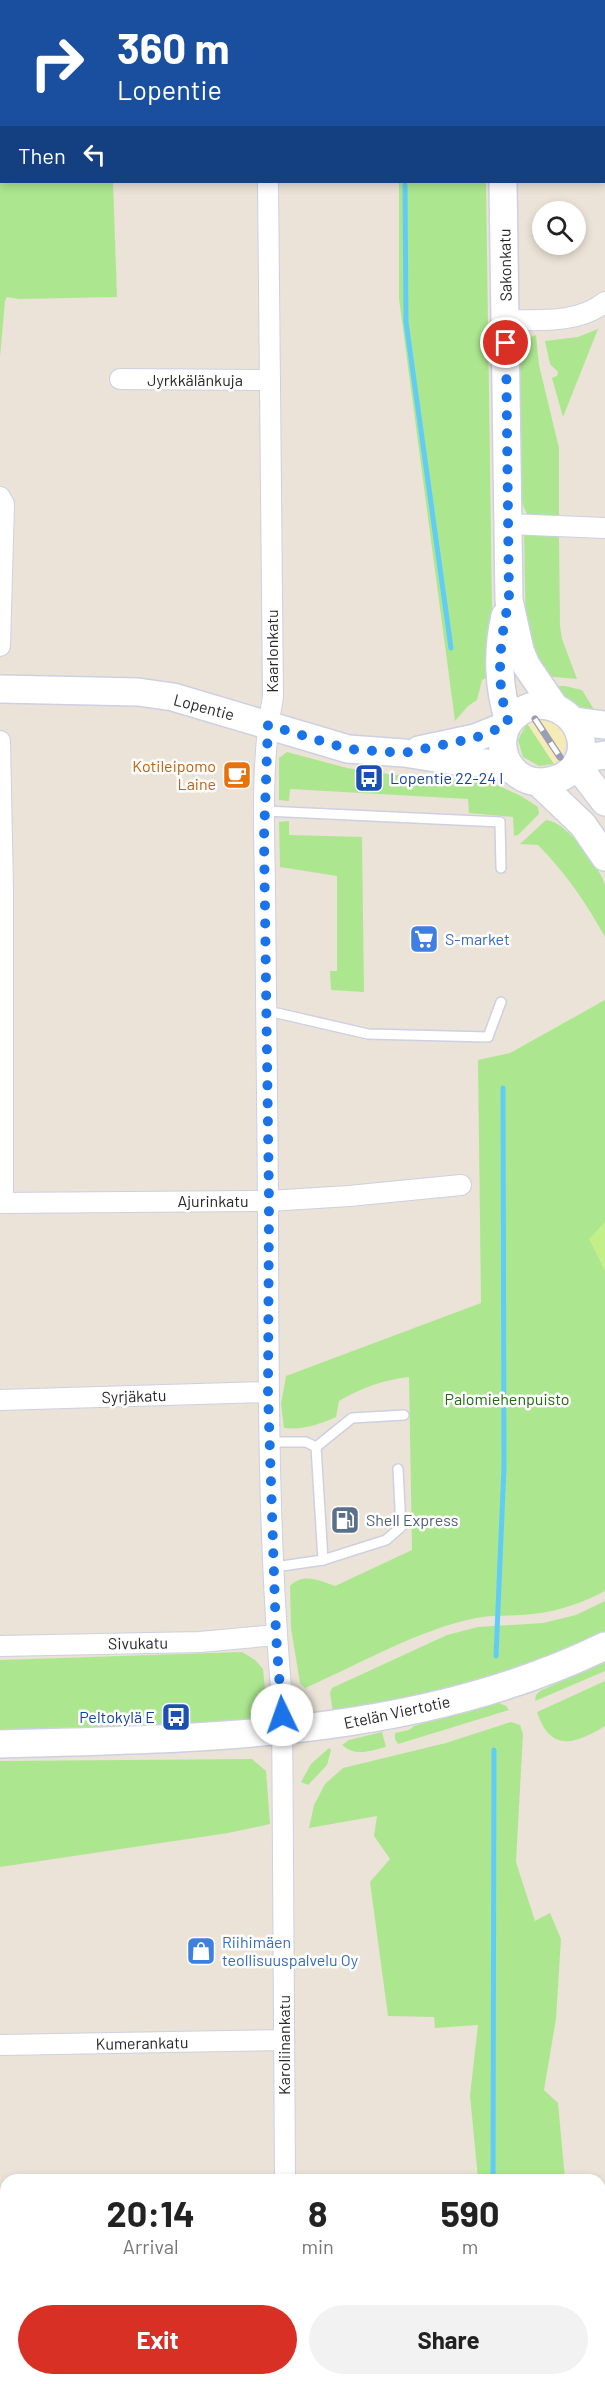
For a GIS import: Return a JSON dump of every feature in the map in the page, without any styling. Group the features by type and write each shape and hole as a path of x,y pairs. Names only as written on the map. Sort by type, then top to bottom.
{"street":[{"name":"Kaarlonkatu","path":"268,183 273,697 266,749 265,811 269,1201 268,1392 276,1635 283,1731"},
{"name":"Sakonkatu","path":"503,183 509,600 520,650 526,665 563,713"},
{"path":"506,320 550,320 573,316 597,309 605,302"},
{"name":"Jyrkkälänkuja","path":"120,379 270,380"},
{"path":"0,646 2,500"},
{"path":"508,524 605,528"},
{"name":"Sakonkatu","path":"507,724 502,700 501,633 509,600"},
{"name":"Lopentie","path":"0,689 138,692 173,697 348,749 499,764 514,771"},
{"path":"587,759 556,780 538,782 525,779 514,771 503,751 507,724 528,706 537,705 605,725"},
{"path":"563,713 578,729 582,746 605,802"},
{"name":"Lopentie","path":"404,753 475,738 507,724"},
{"path":"0,741 4,995 2,1203"},
{"path":"538,782 583,825 605,857"},
{"name":"Ajurinkatu","path":"2,1203 269,1201 461,1185"},
{"name":"Syrjäkatu","path":"0,1401 268,1392"},
{"name":"Sivukatu","path":"0,1646 200,1642 276,1635"},
{"name":"Etelän Viertotie","path":"0,1744 203,1738 283,1731 412,1711 478,1694 559,1666 605,1646"},
{"name":"Karoliinankatu","path":"283,1731 285,2174"},
{"name":"Kumerankatu","path":"0,2045 285,2040"}],"lane":[{"path":"265,811 500,822 501,868"},
{"path":"267,1014 278,1013 368,1034 488,1037 501,1002"},
{"path":"316,1447 352,1418 404,1415"},
{"path":"270,1442 306,1442 316,1447"},
{"path":"316,1447 323,1560"},
{"path":"275,1567 323,1560 386,1540 401,1527 398,1470"}],"green space":[{"path":"0,183 113,183 117,297 19,299 7,297 0,357"},
{"path":"399,183 486,183 493,675 482,680 477,700 468,706 455,721 399,299"},
{"path":"598,329 563,417 552,378 557,376 558,372 550,364 545,341 578,337"},
{"path":"536,335 539,365 559,448 559,521 530,517 522,501 520,351 531,337"},
{"path":"556,532 559,538 560,626 562,639 577,679 543,676 526,639 524,536 528,533"},
{"path":"550,686 565,686 582,690 598,716 569,703"},
{"path":"527,723 554,764 539,766 523,757 518,740"},
{"path":"287,752 347,768 395,775 493,783 538,807 539,814 518,835 514,836 513,817 469,813 468,799 290,789 289,801 279,800 279,758"},
{"path":"546,820 563,828 572,836 589,856 602,877 605,885 605,937 591,912 548,855 538,845 520,844"},
{"path":"289,821 289,835 362,837 364,992 331,990 330,971 337,971 337,876 280,867 279,822"},
{"name":"Palomiehenpuisto","path":"605,1000 605,1591 555,1610 533,1614 481,1617 454,1623 389,1648 305,1688 300,1683 291,1628 290,1586 300,1579 306,1579 318,1580 335,1586 412,1550 409,1377 381,1382 347,1396 339,1401 336,1417 310,1426 284,1428 281,1404 286,1376 481,1303 478,1060 510,1053"},
{"path":"605,1222 605,1271 589,1239"},
{"path":"605,1601 605,1631 538,1660 438,1690 333,1712 330,1693 332,1688 447,1635 478,1627 543,1623 576,1615"},
{"path":"242,1652 255,1660 263,1669 266,1699 252,1722 0,1730 0,1660"},
{"path":"605,1661 605,1671 535,1701 540,1691"},
{"path":"605,1681 605,1726 573,1740 556,1739 549,1734 542,1725 537,1712"},
{"path":"497,1702 509,1710 398,1744 395,1739 395,1733 409,1730 414,1726"},
{"path":"511,1722 520,1725 523,1734 516,1862 535,1921 550,1913 561,1939 556,2019 544,2090 558,2103 565,2174 478,2174 470,2095 478,2025 435,2028 434,2017 388,2016 370,1882 390,1859 374,1836 377,1816 309,1828 314,1805 325,1784 343,1768 446,1743"},
{"path":"382,1732 386,1747 358,1752 342,1745 349,1740"},
{"path":"329,1748 331,1750 327,1765 308,1785 301,1782 311,1764"},
{"path":"252,1759 266,1771 270,1824 228,1833 0,1867 0,1761"}],"sand":[{"path":"534,718 552,721 564,731 565,749 554,764 527,723"}],"waterway":[{"path":"405,185 406,322 451,648"},
{"path":"496,1656 504,1467 503,1088"},
{"path":"493,2174 494,1750"}],"railway":[{"path":"535,719 560,757"}],"place":[{"name":"Kotileipomo Laine","path":"237,775"},
{"name":"Lopentie 22-24 I","path":"369,778"},
{"name":"S-market","path":"424,939"},
{"name":"Shell Express","path":"345,1520"},
{"name":"Peltokylä E","path":"176,1717"},
{"name":"Riihimäen teollisuuspalvelu Oy","path":"201,1951"}],"route":[{"path":"282,1715 276,1635 268,1392 269,1201 264,837 268,725 348,749 404,753 475,738 505,726 508,721 502,700 501,633 509,600 506,343"}]}
